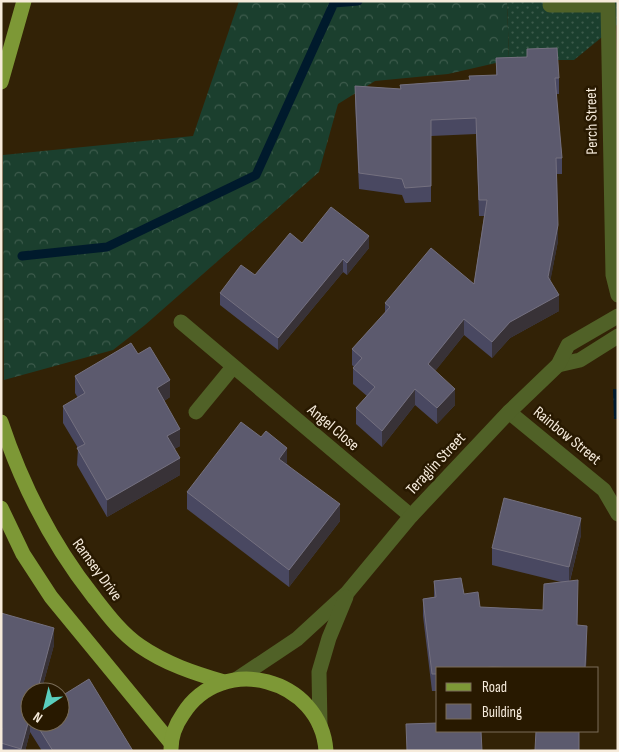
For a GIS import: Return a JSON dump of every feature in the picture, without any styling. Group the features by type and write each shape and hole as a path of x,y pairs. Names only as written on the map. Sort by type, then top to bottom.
{"main road":[{"path":"1,82 24,1"},
{"name":"Ramsey Drive","path":"1,422 19,471 37,510 61,552 107,615 140,646 159,658 181,668 230,680"},
{"path":"1,508 23,554 51,597 171,747"},
{"path":"171,747 177,722 189,705 205,690 230,680 258,678 278,684 296,694 310,708 320,726 326,751"}],"street":[{"name":"Perch Street","path":"550,5 608,3 613,275 618,294"},
{"name":"Teraglin Street","path":"230,680 297,639 347,593 411,516 509,412 558,365 568,345 618,316"},
{"name":"Angel Close","path":"181,322 411,516"},
{"name":"Teraglin Street","path":"558,365 580,360 618,336"},
{"path":"196,412 233,367"},
{"name":"Rainbow Street","path":"509,412 604,490 618,514"},
{"name":"Teraglin Street","path":"320,726 319,672 329,638 347,593"}],"green space":[{"path":"239,1 507,1 509,60 448,74 375,81 338,104 319,172 145,325 113,350 4,380 3,155 193,136"},
{"path":"507,1 618,1 618,24 574,60 509,60"}],"water":[{"path":"613,389 618,389 618,419 614,419"}],"building":[{"path":"557,48 559,78 555,78 562,158 556,158 558,225 548,277 559,295 510,322 492,342 464,319 428,364 455,389 437,408 415,389 382,431 356,408 375,387 353,368 362,358 352,349 390,307 385,303 431,248 474,284 487,200 479,200 476,118 431,120 431,186 405,188 402,179 359,173 355,86 401,89 400,85 470,80 469,76 497,75 496,58 527,57 527,49"},
{"path":"331,207 369,236 347,263 343,259 278,338 220,293 241,265 255,275 290,233 302,243"},
{"path":"131,343 138,354 150,347 170,380 157,388 180,429 167,436 180,458 107,500 77,448 85,444 63,406 85,393 75,376"},
{"path":"241,422 261,437 266,431 287,448 279,459 340,504 289,570 187,492"},
{"path":"504,498 581,518 569,567 492,548"},
{"path":"461,578 464,594 478,592 480,607 543,610 544,584 578,580 577,625 587,626 585,667 436,667 436,674 432,674 423,599 436,597 434,581"},
{"path":"1,613 54,628 40,682 20,682 20,732 26,732 21,749 1,743"},
{"path":"89,679 133,751 53,751 41,732 70,732 70,691"},
{"path":"436,723 436,732 481,732 482,751 407,751 406,724"},
{"path":"536,732 579,732 579,751 524,751 535,750"}],"waterway":[{"path":"22,256 107,247 256,175 334,3 358,1"}]}
